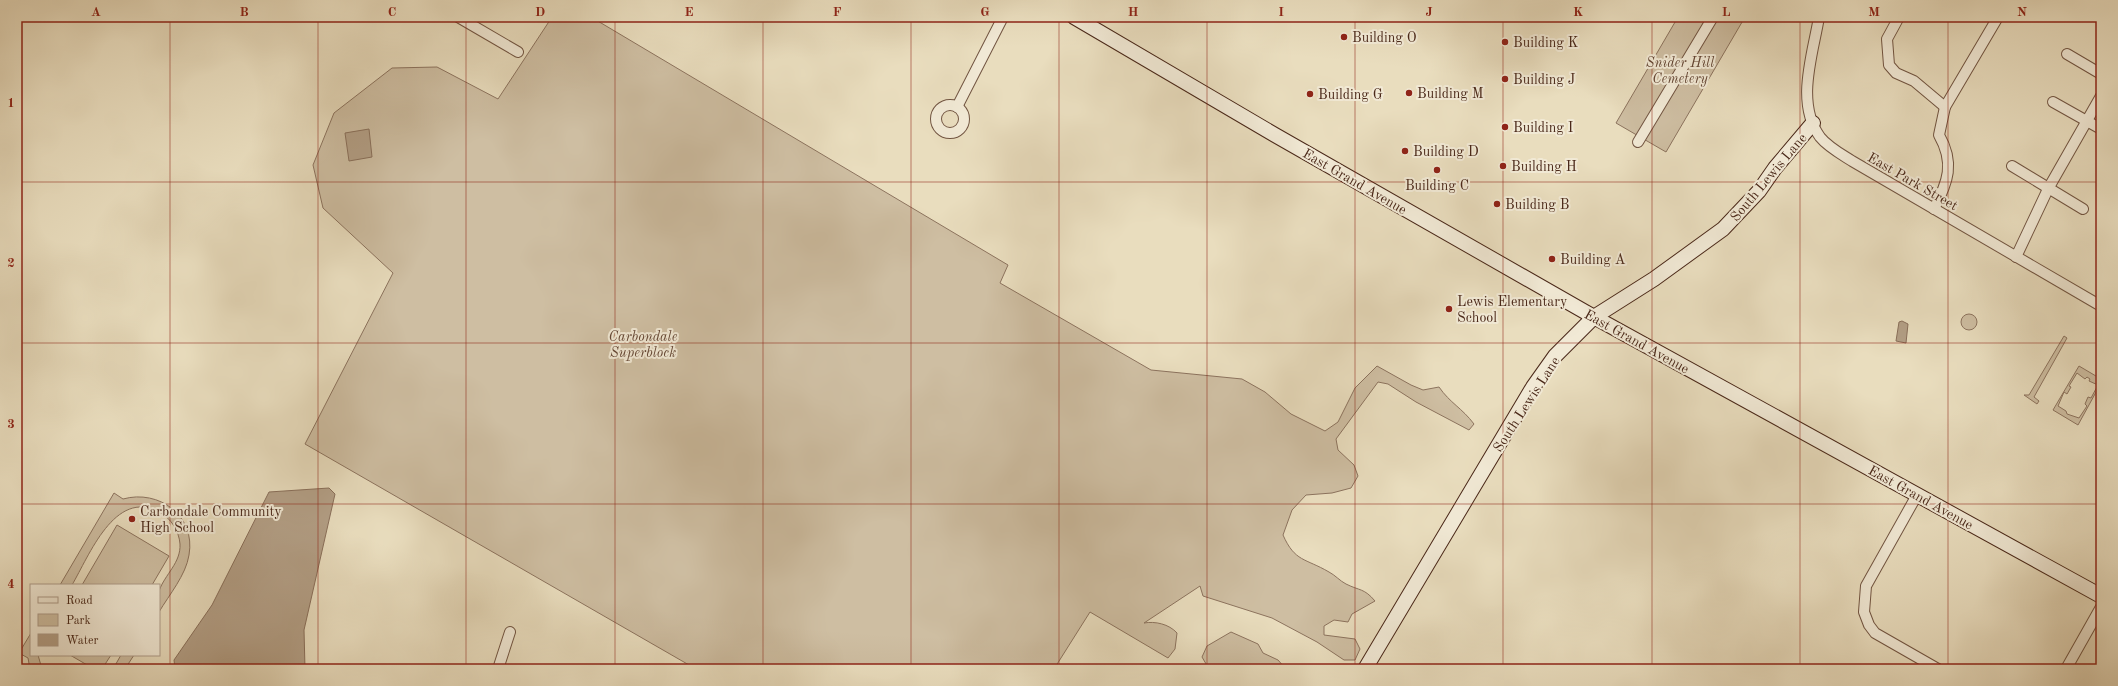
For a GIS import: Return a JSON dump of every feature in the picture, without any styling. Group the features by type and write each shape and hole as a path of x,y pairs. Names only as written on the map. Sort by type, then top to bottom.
{"street":[{"path":"458,17 518,52"},
{"path":"957,107 1003,17"},
{"name":"East Grand Avenue","path":"1074,17 1274,134 1594,317 2101,596"},
{"path":"1638,142 1713,17"},
{"name":"East Park Street","path":"1819,17 1808,84 1810,112 1813,123 1821,137 1835,150 2101,306"},
{"path":"1899,17 1887,39 1888,65 1896,73 1914,81 1945,107"},
{"path":"1934,209 1946,187 1948,169 1947,149 1939,135 1945,107 1998,17"},
{"path":"2067,54 2101,74"},
{"path":"2016,257 2048,189 2088,122 2101,96"},
{"path":"2053,102 2101,129"},
{"name":"South Lewis Lane","path":"1365,669 1533,387 1555,356 1594,317 1654,279 1723,229 1759,191 1775,168 1813,123"},
{"path":"2012,166 2083,209"},
{"path":"1917,495 1866,586 1864,612 1875,633 1938,669"},
{"path":"2066,669 2101,607"},
{"path":"498,669 510,632"}],"green space":[{"name":"Carbondale Superblock","path":"552,17 591,17 1008,265 1000,283 1151,370 1242,379 1265,392 1291,414 1325,431 1338,422 1355,388 1377,366 1423,390 1439,387 1474,424 1469,430 1416,402 1388,384 1378,382 1336,439 1338,450 1354,465 1358,476 1351,488 1332,493 1306,495 1292,510 1283,535 1287,544 1296,555 1321,567 1346,584 1365,592 1375,601 1352,614 1348,622 1334,620 1324,626 1324,635 1355,639 1360,649 1355,660 1344,660 1317,642 1272,618 1203,596 1200,586 1144,623 1153,622 1162,624 1170,627 1177,633 1175,649 1168,658 1090,612 1054,669 696,669 305,444 393,273 323,208 313,165 334,113 392,68 437,67 498,99"},
{"name":"Snider Hill Cemetery","path":"1678,17 1745,17 1666,152 1616,123"},
{"path":"1969,314 1975,316 1977,322 1975,328 1969,330 1963,328 1961,322 1963,316"},
{"path":"2064,336 2067,338 2034,397 2039,401 2037,404 2024,395 2029,395"},
{"path":"2079,366 2101,379 2101,383 2078,425 2053,410","holes":["2077,373 2085,379 2087,377 2090,379 2089,381 2098,385 2091,398 2088,397 2085,404 2087,406 2079,418 2067,414 2066,411 2058,406 2064,392 2067,394 2071,387 2069,386"]},
{"path":"114,493 123,499 136,497 149,498 162,502 181,518 187,528 190,541 187,562 177,585 160,610 160,589 178,557 180,544 178,534 171,521 159,512 143,507 129,509 117,517 105,529 95,543 73,584 61,584"},
{"path":"117,525 169,556 153,584 83,584"},
{"path":"1231,632 1258,644 1263,653 1278,660 1286,669 1209,669 1202,657 1207,646"},
{"path":"30,635 30,656 38,656 42,669 30,669 28,658 19,653"},
{"path":"72,656 110,656 102,669 94,669"},
{"path":"120,656 133,656 125,669 113,669"}],"water":[{"path":"369,129 372,157 349,161 345,133"},
{"path":"1902,321 1908,324 1906,343 1896,341 1899,322"},
{"path":"329,488 335,494 304,630 305,669 175,669 174,660 212,605 269,492"}],"place":[{"name":"Building O","path":"1344,37"},
{"name":"Building K","path":"1505,42"},
{"name":"Building J","path":"1505,79"},
{"name":"Building M","path":"1409,93"},
{"name":"Building G","path":"1310,94"},
{"name":"Building I","path":"1505,127"},
{"name":"Building D","path":"1405,151"},
{"name":"Building H","path":"1503,166"},
{"name":"Building C","path":"1437,170"},
{"name":"Building B","path":"1497,204"},
{"name":"Building A","path":"1552,259"},
{"name":"Lewis Elementary School","path":"1449,309"},
{"name":"Carbondale Community High School","path":"132,519"}]}
